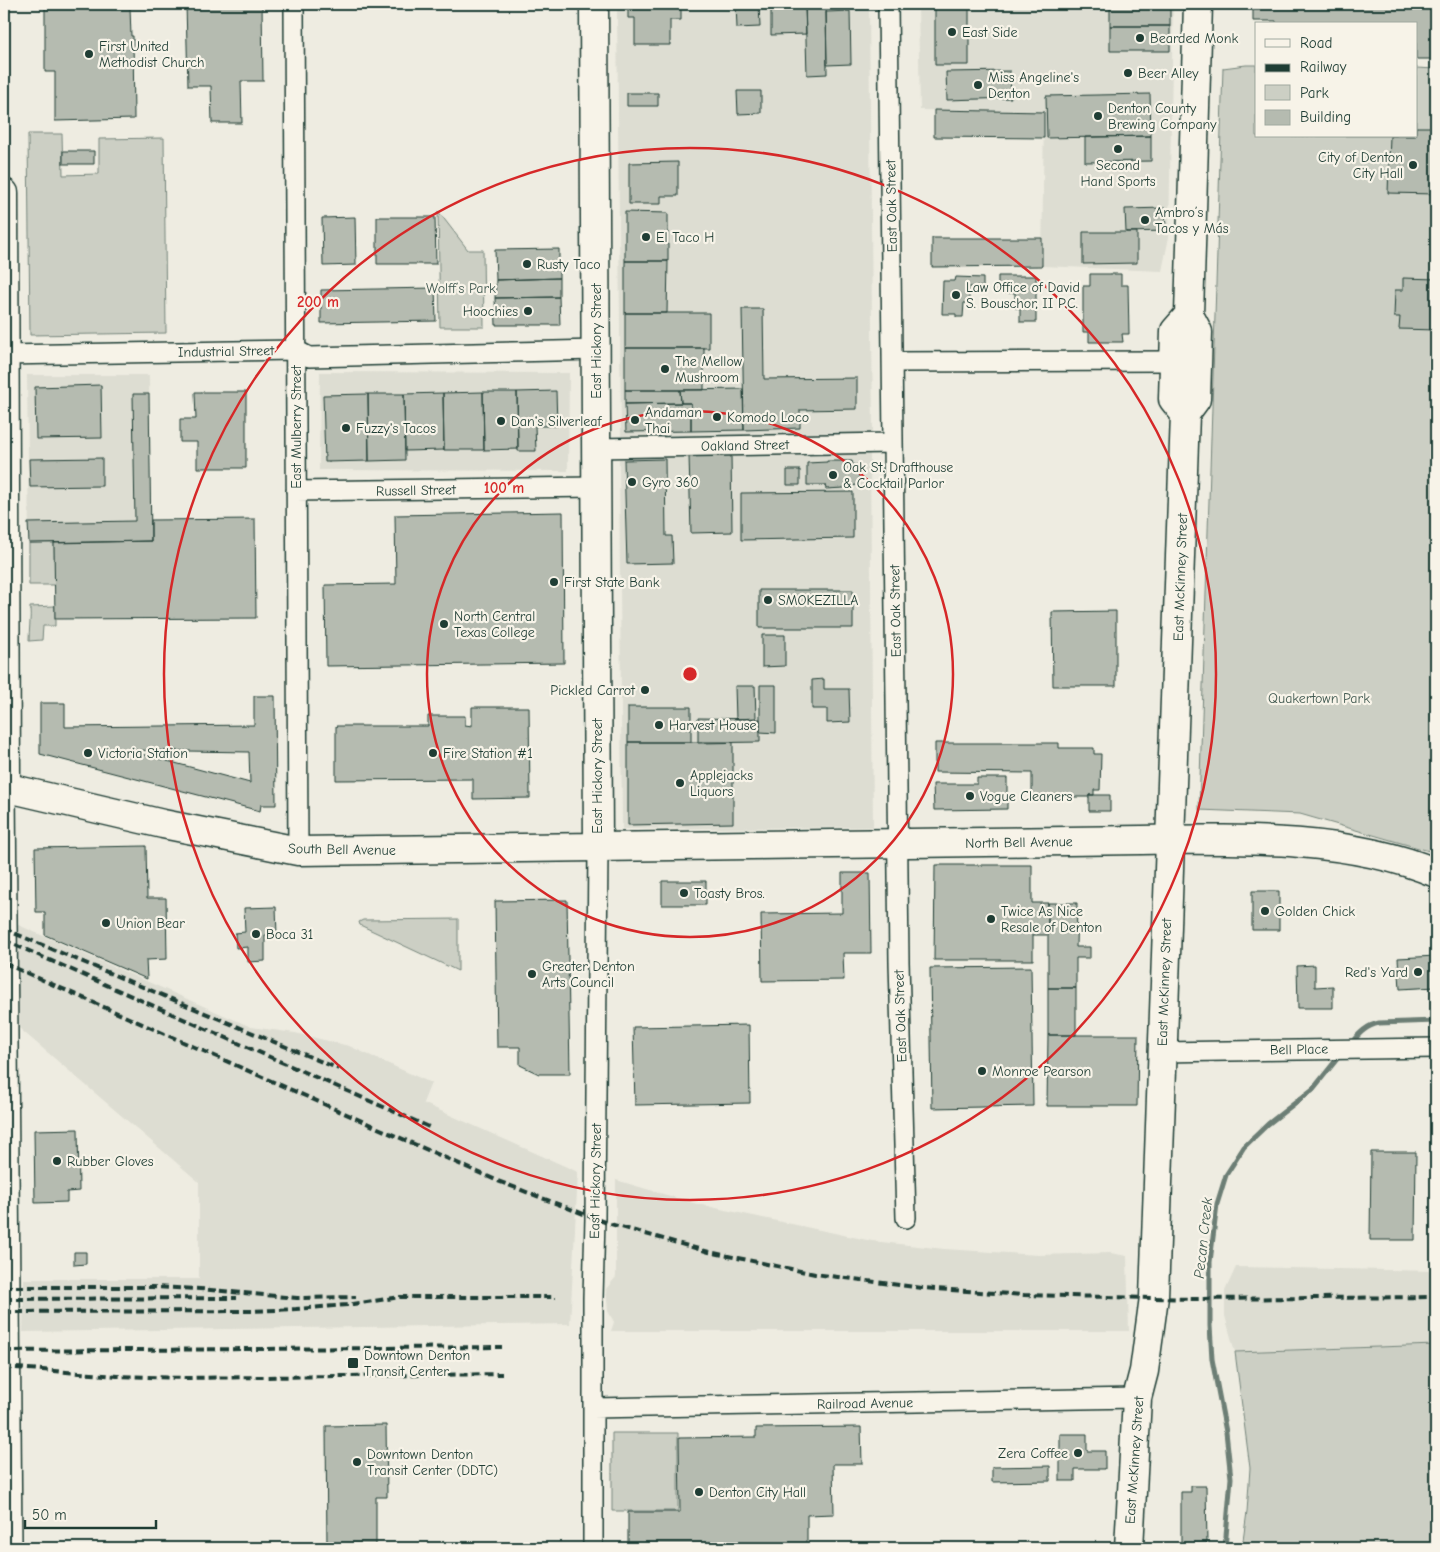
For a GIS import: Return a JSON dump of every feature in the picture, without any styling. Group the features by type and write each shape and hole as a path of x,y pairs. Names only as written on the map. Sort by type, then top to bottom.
{"main road":[{"name":"East Hickory Street","path":"594,4 598,847"},
{"name":"East McKinney Street","path":"1129,1548 1137,1398 1144,1371 1154,1297 1185,414 1196,399 1198,332 1189,315 1198,4"},
{"path":"4,193 5,787"},
{"name":"East McKinney Street","path":"1185,414 1174,399 1174,361 1176,331 1189,315"},
{"name":"South Bell Avenue","path":"5,787 163,824 298,851 598,847"},
{"name":"North Bell Avenue","path":"598,847 1171,840 1265,841 1330,847 1399,858 1436,872"}],"street":[{"name":"East Mulberry Street","path":"294,4 298,851"},
{"name":"East Oak Street","path":"888,4 899,962 906,1218"},
{"name":"Industrial Street","path":"4,355 296,350 309,357 596,350"},
{"path":"892,362 1174,361"},
{"name":"Oakland Street","path":"596,448 893,443"},
{"name":"Russell Street","path":"296,491 596,487"},
{"path":"5,787 12,1548"},
{"name":"East Hickory Street","path":"593,1548 592,1408 598,847"},
{"name":"Bell Place","path":"1162,1052 1436,1048"},
{"name":"Railroad Avenue","path":"592,1408 1137,1398"}],"shaded area":[{"path":"617,4 869,4 873,434 621,436"},
{"path":"918,4 1173,4 1169,237 1162,271 1042,266 1044,112 920,110"},
{"path":"320,372 569,373 568,471 319,470"},
{"path":"27,375 149,375 151,541 29,543"},
{"path":"870,454 873,827 622,829 619,455"},
{"path":"16,924 251,1027 295,1033 349,1046 431,1083 423,1103 578,1172 570,1324 23,1332 24,1279 199,1279 199,1182 19,1028"},
{"path":"616,1180 697,1204 872,1241 944,1249 1039,1255 1110,1253 1127,1256 1129,1331 611,1331 614,1322 608,1311 606,1289 616,1277"},
{"path":"1236,1267 1436,1271 1436,1345 1235,1352 1225,1316 1225,1291"}],"green space":[{"name":"Quakertown Park","path":"1255,65 1255,138 1418,138 1418,68 1436,69 1436,853 1300,814 1199,810 1223,68"},
{"path":"28,134 62,134 63,175 99,174 99,139 164,138 166,333 30,335"},
{"name":"Wolff’s Park","path":"438,211 468,250 483,250 484,327 440,327"},
{"path":"29,543 54,543 55,585 29,585"},
{"path":"55,606 55,626 43,626 42,640 29,641 30,607"},
{"path":"458,919 458,971 360,925 359,922 363,920"},
{"path":"1436,1345 1436,1503 1434,1548 1242,1548 1250,1468 1235,1352"},
{"path":"612,1433 678,1433 678,1511 612,1511"}],"building":[{"name":"First United Methodist Church","path":"45,4 95,4 95,8 130,8 131,36 133,36 134,119 55,121 55,72 45,72"},
{"name":"First United Methodist Church","path":"186,4 262,4 263,81 241,81 242,123 212,123 211,86 188,86"},
{"path":"628,4 681,4 681,20 670,20 670,45 635,45 635,18 628,18"},
{"path":"736,4 759,4 760,27 737,28"},
{"path":"771,4 805,4 806,34 771,35"},
{"path":"805,4 826,4 827,74 807,75"},
{"name":"East Side","path":"935,4 969,4 969,65 935,65"},
{"path":"1110,4 1170,4 1170,26 1110,26"},
{"path":"1253,4 1436,4 1436,59 1418,59 1418,22 1253,21"},
{"path":"850,11 851,64 827,65 826,12"},
{"name":"Bearded Monk","path":"1110,26 1170,26 1170,51 1110,51"},
{"name":"Miss Angeline's Denton","path":"1010,71 1011,98 947,100 946,72"},
{"path":"737,91 761,91 761,113 738,114"},
{"path":"627,93 658,93 658,106 627,106"},
{"name":"Denton County Brewing Company","path":"1150,94 1151,136 1047,138 1046,96"},
{"path":"934,110 1044,112 1044,138 934,137"},
{"name":"City of Denton City Hall","path":"1418,127 1436,127 1436,194 1388,193 1390,138 1418,138"},
{"name":"Second Hand Sports","path":"1151,136 1151,161 1085,162 1085,137"},
{"path":"63,151 94,151 94,164 63,164"},
{"path":"678,162 678,196 661,196 661,204 629,204 629,163"},
{"name":"Ambro’s Tacos y Más","path":"1165,208 1166,231 1126,232 1125,209"},
{"name":"El Taco H","path":"625,212 668,213 668,261 625,261"},
{"path":"355,217 356,265 323,266 322,218"},
{"path":"377,217 435,217 436,264 377,264"},
{"path":"1083,232 1137,232 1137,263 1083,264"},
{"path":"932,238 1042,238 1042,266 932,267"},
{"name":"Rusty Taco","path":"559,249 559,278 496,280 495,250"},
{"path":"625,261 668,261 667,313 625,313"},
{"path":"1090,274 1121,274 1121,285 1128,285 1129,334 1122,334 1123,342 1089,342 1089,332 1083,332 1083,286 1090,286"},
{"path":"998,276 1036,276 1036,322 1020,322 1020,308 1015,308 1015,293 998,293"},
{"name":"Law Office of David S. Bouschor, II P.C.","path":"956,277 983,278 983,287 969,287 969,302 964,303 963,317 956,317 956,314 942,314 943,281 955,281"},
{"path":"559,278 559,297 495,298 496,280"},
{"path":"1403,278 1436,279 1436,330 1399,329 1400,317 1394,317 1395,290 1403,290"},
{"path":"435,288 436,321 321,323 321,290"},
{"name":"Hoochies","path":"559,297 560,325 496,325 495,298"},
{"path":"742,309 763,309 764,379 857,378 857,409 800,410 800,428 744,430"},
{"path":"625,313 709,313 709,348 625,348"},
{"name":"The Mellow Mushroom","path":"625,348 704,348 704,390 625,390"},
{"path":"101,385 102,438 36,439 35,387"},
{"name":"Komodo Loco","path":"743,389 744,430 691,431 691,403 681,403 680,390"},
{"path":"625,390 680,390 681,403 625,404"},
{"path":"556,391 557,426 535,426 536,451 518,451 517,392"},
{"path":"195,392 246,392 246,468 197,468 197,442 180,442 180,419 196,419"},
{"name":"Dan's Silverleaf","path":"483,392 517,392 518,449 484,450"},
{"path":"483,392 484,450 444,450 443,393"},
{"path":"443,393 444,450 405,451 404,394"},
{"path":"133,394 149,394 151,541 29,543 28,523 135,521"},
{"path":"368,394 404,394 405,460 369,461"},
{"name":"Fuzzy's Tacos","path":"368,394 369,461 325,462 323,395"},
{"path":"691,403 691,431 626,432 625,404"},
{"path":"731,454 732,532 691,533 689,455"},
{"path":"102,458 102,486 30,487 29,459"},
{"path":"665,459 666,536 672,536 673,563 627,564 624,460"},
{"name":"Oak St. Drafthouse & Cocktail Parlor","path":"852,461 853,465 859,465 859,485 826,489 825,485 807,485 807,463"},
{"path":"787,470 800,470 800,485 787,485"},
{"path":"853,492 853,538 741,540 741,493"},
{"name":"North Central Texas College","path":"563,512 564,663 326,666 325,585 396,584 395,515"},
{"path":"255,519 256,618 55,619 54,543 151,541 151,520"},
{"path":"759,590 853,590 853,628 759,628"},
{"path":"1116,611 1116,686 1053,686 1052,612"},
{"path":"762,635 785,635 785,666 762,667"},
{"path":"824,679 824,689 849,689 850,722 827,723 827,709 812,709 812,680"},
{"path":"760,685 776,685 776,733 760,732"},
{"path":"735,686 755,686 756,718 736,719"},
{"name":"Victoria Station","path":"254,696 275,696 276,805 261,805 260,811 40,754 40,703 65,703 65,727 254,725","holes":["126,750 249,752 250,783"]},
{"name":"Fire Station #1","path":"472,707 529,707 530,798 473,799 473,779 336,780 336,726 428,726 428,716 465,716 465,725 472,726"},
{"name":"Harvest House","path":"628,707 691,707 691,742 628,742"},
{"path":"698,718 760,719 760,742 698,743"},
{"name":"Applejacks Liquors","path":"628,742 733,742 733,823 628,825"},
{"path":"935,743 1059,743 1059,748 1094,748 1094,754 1101,754 1100,790 1094,790 1094,795 1089,795 1089,797 1032,797 1032,773 935,772"},
{"name":"Vogue Cleaners","path":"977,778 1007,778 1007,809 934,810 933,784 977,784"},
{"path":"1089,795 1110,795 1110,811 1089,811"},
{"name":"Union Bear","path":"146,846 147,898 166,898 167,959 146,960 147,979 45,935 45,912 36,912 35,848"},
{"name":"Twice As Nice Resale of Denton","path":"935,865 1032,865 1032,903 1048,903 1048,935 1033,935 1033,960 934,960"},
{"path":"842,873 870,873 871,953 843,953 844,980 762,981 761,914 842,913"},
{"name":"Toasty Bros.","path":"662,881 706,881 706,905 662,905"},
{"name":"Golden Chick","path":"1252,891 1279,891 1279,930 1252,930"},
{"name":"Greater Denton Arts Council","path":"567,900 570,1074 539,1074 520,1065 520,1047 497,1047 495,901"},
{"path":"1048,903 1077,903 1076,947 1090,947 1090,958 1076,958 1076,988 1048,988"},
{"name":"Boca 31","path":"276,907 277,935 265,935 265,961 248,962 248,947 236,948 235,933 245,932 244,908"},
{"name":"Red's Yard","path":"1436,956 1436,987 1400,989 1398,958"},
{"path":"1315,965 1315,987 1333,986 1333,1008 1298,1008 1297,966"},
{"name":"Monroe Pearson","path":"1031,967 1033,1106 932,1108 930,968"},
{"path":"1048,988 1076,988 1076,1035 1048,1035"},
{"path":"749,1025 750,1103 635,1105 633,1027"},
{"path":"1048,1035 1138,1035 1137,1106 1047,1106"},
{"name":"Rubber Gloves","path":"78,1129 79,1191 67,1192 67,1202 35,1203 34,1130"},
{"path":"1371,1152 1416,1152 1415,1240 1370,1240"},
{"path":"74,1252 86,1252 86,1264 74,1265"},
{"name":"Downtown Denton Transit Center (DDTC)","path":"386,1425 387,1497 376,1497 376,1548 327,1548 326,1426"},
{"path":"861,1427 862,1464 833,1464 834,1514 807,1515 807,1548 628,1548 628,1512 680,1512 679,1438 756,1437 756,1428"},
{"path":"1060,1434 1087,1434 1087,1451 1105,1451 1105,1469 1075,1469 1075,1481 1060,1481"},
{"path":"1050,1466 1050,1481 992,1482 992,1467"},
{"path":"1191,1486 1206,1486 1207,1544 1181,1544 1181,1492 1191,1492"}],"waterway":[{"name":"Pecan Creek","path":"1350,1044 1366,1028 1374,1024 1436,1021"},
{"name":"Pecan Creek","path":"1225,1548 1231,1478 1226,1432 1212,1359 1210,1326 1210,1262 1217,1204 1226,1175 1244,1147 1268,1124 1313,1089 1341,1054"}],"railway":[{"path":"4,929 339,1069"},
{"path":"4,940 429,1127"},
{"path":"4,963 498,1181 607,1223 709,1252 815,1274 922,1288 1024,1295 1194,1299 1436,1297"},
{"path":"4,1287 152,1287 200,1289 297,1298 356,1297"},
{"path":"4,1312 253,1311 347,1305 400,1297 556,1297"},
{"path":"4,1299 237,1298"},
{"path":"4,1351 502,1347"},
{"path":"4,1367 117,1376 184,1378 502,1374"}],"place":[{"name":"East Side","path":"952,32"},
{"name":"Bearded Monk","path":"1140,38"},
{"name":"First United Methodist Church","path":"89,54"},
{"name":"Beer Alley","path":"1128,73"},
{"name":"Miss Angeline's Denton","path":"978,85"},
{"name":"Denton County Brewing Company","path":"1098,116"},
{"name":"Second Hand Sports","path":"1118,149"},
{"name":"City of Denton City Hall","path":"1413,165"},
{"name":"Ambro’s Tacos y Más","path":"1145,220"},
{"name":"El Taco H","path":"646,237"},
{"name":"Rusty Taco","path":"527,264"},
{"name":"Law Office of David S. Bouschor, II P.C.","path":"956,295"},
{"name":"Hoochies","path":"528,311"},
{"name":"The Mellow Mushroom","path":"665,369"},
{"name":"Komodo Loco","path":"717,417"},
{"name":"Andaman Thai","path":"635,420"},
{"name":"Dan's Silverleaf","path":"501,421"},
{"name":"Fuzzy's Tacos","path":"346,428"},
{"name":"Oak St. Drafthouse & Cocktail Parlor","path":"833,475"},
{"name":"Gyro 360","path":"632,482"},
{"name":"First State Bank","path":"554,582"},
{"name":"SMOKEZILLA","path":"768,600"},
{"name":"North Central Texas College","path":"444,624"},
{"name":"Pickled Carrot","path":"645,690"},
{"name":"Harvest House","path":"659,725"},
{"name":"Victoria Station","path":"88,753"},
{"name":"Fire Station #1","path":"433,753"},
{"name":"Applejacks Liquors","path":"680,783"},
{"name":"Vogue Cleaners","path":"970,796"},
{"name":"Toasty Bros.","path":"684,893"},
{"name":"Golden Chick","path":"1265,911"},
{"name":"Twice As Nice Resale of Denton","path":"991,919"},
{"name":"Union Bear","path":"106,923"},
{"name":"Boca 31","path":"256,934"},
{"name":"Red's Yard","path":"1418,972"},
{"name":"Greater Denton Arts Council","path":"532,974"},
{"name":"Monroe Pearson","path":"982,1071"},
{"name":"Rubber Gloves","path":"57,1161"},
{"name":"Downtown Denton Transit Center","path":"353,1363"},
{"name":"Zera Coffee","path":"1078,1453"},
{"name":"Downtown Denton Transit Center (DDTC)","path":"357,1462"},
{"name":"Denton City Hall","path":"699,1492"}]}
